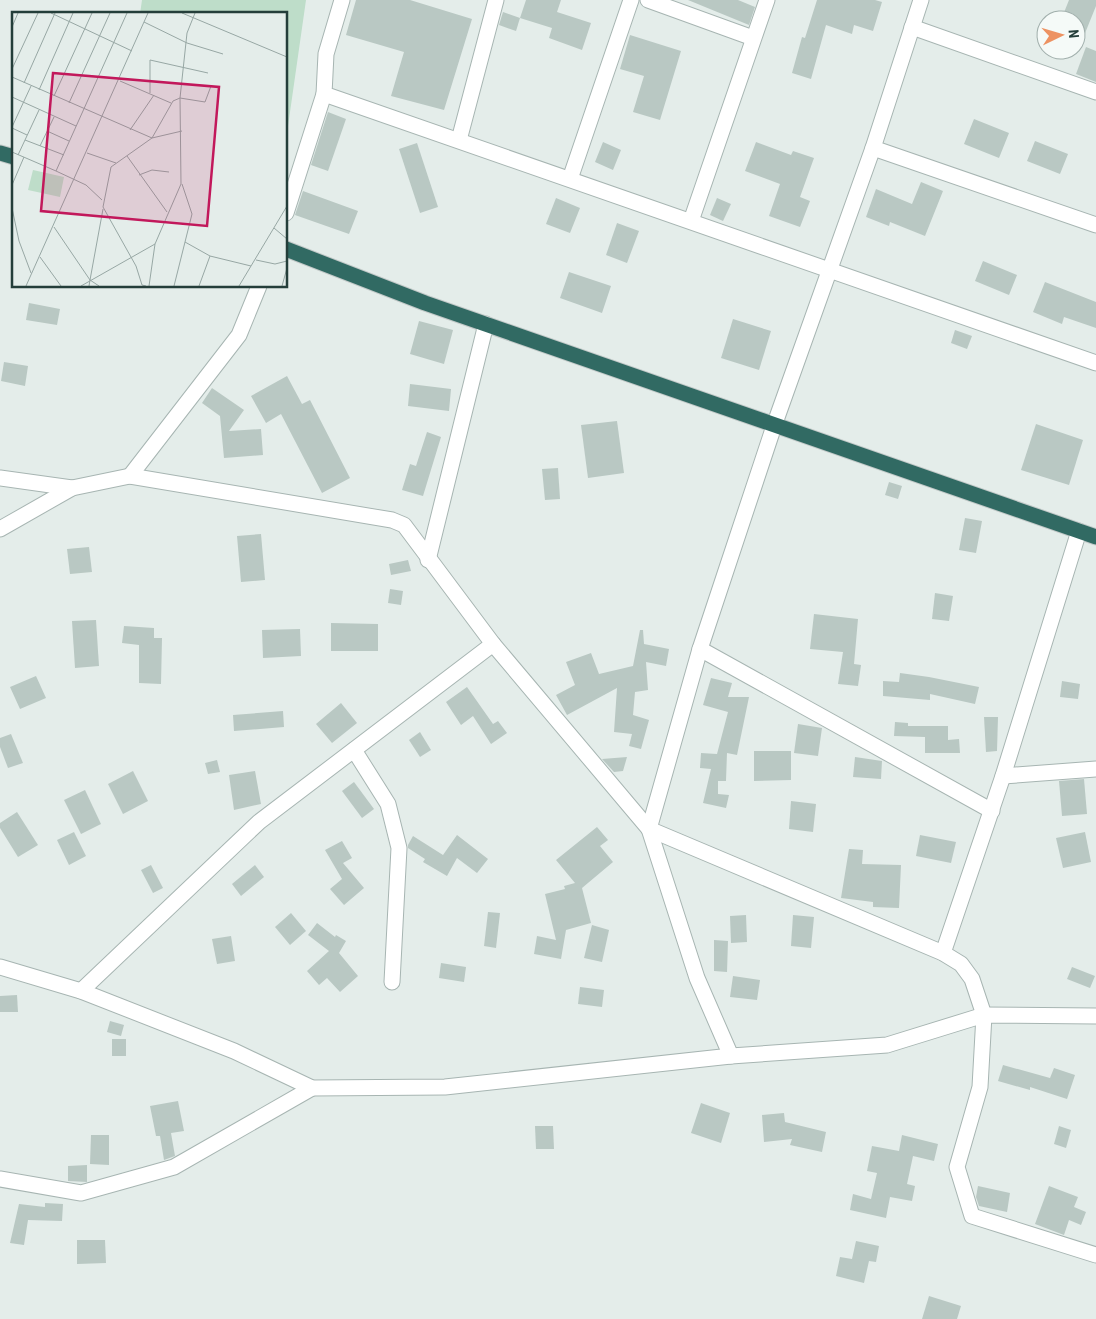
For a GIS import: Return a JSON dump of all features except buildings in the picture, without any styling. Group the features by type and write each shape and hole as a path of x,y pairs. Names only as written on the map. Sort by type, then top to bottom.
{"highway":[{"path":"288,250 486,324 1096,536"}],"street":[{"path":"288,207 324,94 326,54 342,0"},
{"path":"459,140 496,0"},
{"path":"570,179 631,0"},
{"path":"648,0 753,38"},
{"path":"691,221 767,0"},
{"path":"649,829 700,650 775,423 873,148 921,0"},
{"path":"912,27 1096,92"},
{"path":"324,94 1096,363"},
{"path":"873,148 1096,225"},
{"path":"130,476 239,335 258,288"},
{"path":"428,560 486,324"},
{"path":"0,529 72,488 130,476 392,520 404,525 428,560 493,644 649,829 696,978 731,1056"},
{"path":"0,478 72,488"},
{"path":"943,953 992,811 1079,531"},
{"path":"82,991 259,822 493,644"},
{"path":"700,650 992,811"},
{"path":"354,750 388,804 399,848 392,982"},
{"path":"1003,776 1096,769"},
{"path":"649,829 943,953 961,964 972,979 984,1015 980,1087 958,1167 972,1216 1096,1254"},
{"path":"0,967 82,991 234,1051 312,1088 444,1087 731,1056 888,1045 984,1015 1096,1016"},
{"path":"0,1179 81,1193 174,1167 312,1088"}],"green space":[{"path":"142,0 306,0 288,126 288,12 140,12"}]}
